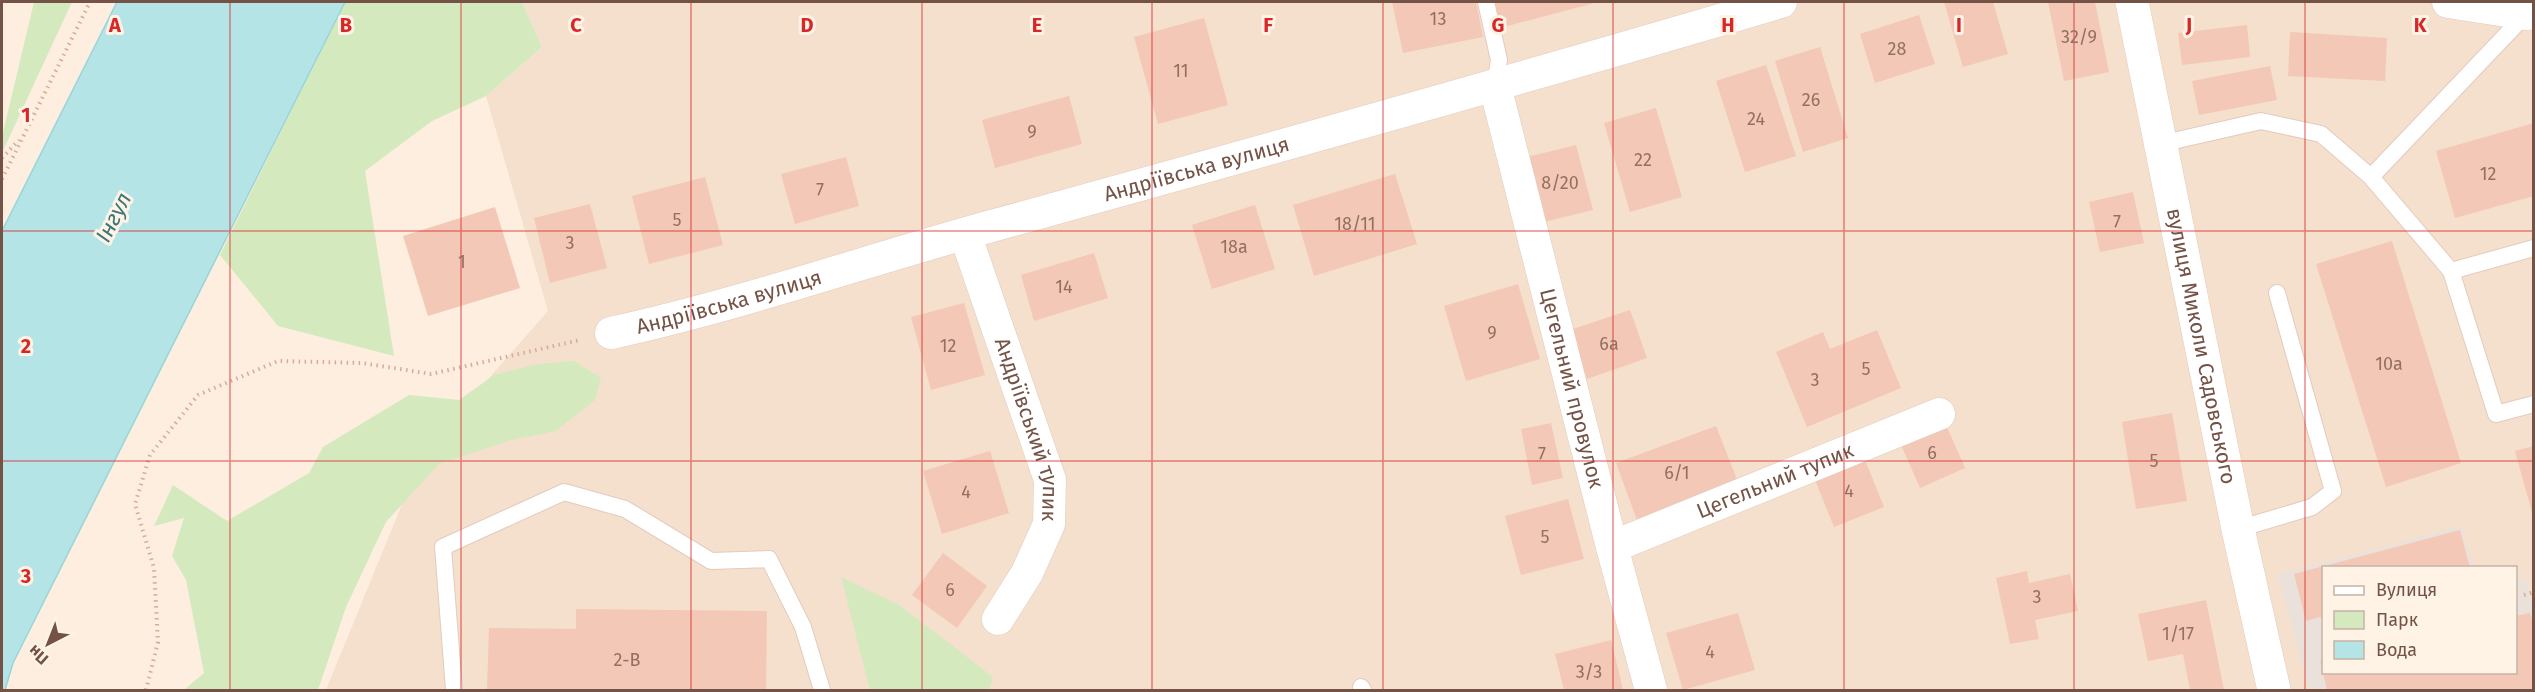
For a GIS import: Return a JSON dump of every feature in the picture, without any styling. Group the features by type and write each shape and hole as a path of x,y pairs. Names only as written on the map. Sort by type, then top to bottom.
{"street":[{"name":"Андріївська вулиця","path":"611,333 687,316 965,234 1495,86 1781,2"},
{"name":"вулиця Миколи Садовського","path":"2132,2 2238,529 2274,690"},
{"path":"2448,2 2530,14"},
{"name":"Цегельний провулок","path":"1495,86 1612,547 1651,690"},
{"name":"Андріївський тупик","path":"965,234 1050,480 1049,524 1028,573 998,619"},
{"name":"Цегельний тупик","path":"1612,547 1939,414"}],"lane":[{"path":"1486,2 1499,60 1495,86"},
{"path":"2371,177 2530,14"},
{"path":"2160,144 2261,122 2321,134 2371,177 2451,271 2496,414 2534,404"},
{"path":"2451,271 2534,248"},
{"path":"2238,529 2312,507 2332,491 2277,293"},
{"path":"454,690 444,547 564,492 624,509 711,561 769,559 803,627 822,690"}],"path":[{"path":"2,179 90,2"},
{"path":"2,158 23,135"},
{"path":"146,690 158,642 154,568 135,504 150,455 198,394 278,361 362,363 431,374 611,333"},
{"path":"2524,595 2534,592"}],"shaded area":[{"path":"522,2 2533,2 2533,690 326,690 423,453 548,311 486,96 542,47"},
{"path":"2461,526 2474,566 2322,566 2322,674 2517,674 2517,580 2526,578 2533,609 2533,690 2309,690 2278,575"}],"green space":[{"path":"34,2 72,2 2,153 2,137"},
{"path":"345,2 522,2 542,47 486,96 432,121 365,171 394,356 278,326 220,255"},
{"path":"574,361 601,378 595,400 556,431 511,440 439,464 386,522 346,607 318,690 184,690 204,673 186,580 172,556 184,518 154,526 173,485 227,521 309,473 323,447 409,395 459,400 494,375 537,364"},
{"path":"841,577 899,605 993,677 989,690 870,690"}],"water":[{"name":"Інгул","path":"117,2 345,2 13,663 5,690 2,690 2,231"}],"building":[{"path":"1392,2 1476,2 1483,37 1403,53"},
{"path":"1493,2 1598,2 1500,28"},
{"path":"1944,2 1993,2 2008,54 1963,67"},
{"path":"2048,2 2095,2 2109,72 2064,81"},
{"path":"1919,15 1935,64 1875,83 1860,34"},
{"path":"1204,18 1228,105 1158,124 1134,37"},
{"path":"2247,25 2250,57 2182,65 2178,33"},
{"path":"2290,32 2387,38 2385,81 2288,76"},
{"path":"1820,47 1848,138 1803,152 1775,61"},
{"path":"1766,65 1796,156 1745,172 1716,81"},
{"path":"2270,66 2277,100 2199,115 2192,81"},
{"path":"1069,96 1082,144 995,168 982,120"},
{"path":"1656,108 1682,197 1630,212 1604,123"},
{"path":"2534,123 2534,196 2455,218 2436,151"},
{"path":"1576,145 1593,210 1544,222 1527,157"},
{"path":"846,157 859,206 795,224 781,174"},
{"path":"1395,174 1417,244 1314,276 1293,205"},
{"path":"705,177 723,245 649,264 632,196"},
{"path":"2133,192 2144,243 2100,252 2089,202"},
{"path":"590,204 607,268 550,283 534,218"},
{"path":"1255,205 1275,269 1212,289 1192,225"},
{"path":"495,207 520,288 428,316 403,236"},
{"path":"2392,241 2461,463 2386,487 2316,264"},
{"path":"1094,253 1108,298 1034,321 1021,275"},
{"path":"1518,284 1540,359 1466,381 1444,306"},
{"path":"964,303 985,375 931,390 911,317"},
{"path":"1630,310 1647,358 1587,379 1570,330"},
{"path":"1877,330 1901,388 1807,427 1776,352 1823,332 1830,349"},
{"path":"2172,413 2187,501 2136,509 2122,422"},
{"path":"1943,418 1965,468 1920,488 1898,438"},
{"path":"1551,423 1563,478 1532,485 1521,429"},
{"path":"1716,426 1738,482 1637,520 1616,463"},
{"path":"2534,446 2534,516 2533,516 2515,451"},
{"path":"990,451 1009,513 942,534 923,471"},
{"path":"1863,455 1884,507 1834,527 1813,475"},
{"path":"1568,499 1584,559 1521,575 1505,516"},
{"path":"2460,530 2469,566 2324,566"},
{"path":"943,553 987,586 957,628 912,595"},
{"path":"2322,567 2322,617 2306,621 2294,574"},
{"path":"2027,571 2029,583 2070,574 2078,611 2035,620 2039,639 2010,644 1996,578"},
{"path":"2206,600 2224,690 2190,690 2183,654 2148,661 2138,614"},
{"path":"576,609 767,611 766,690 487,690 489,628 576,629"},
{"path":"1738,613 1755,670 1683,690 1666,633"},
{"path":"2530,613 2534,628 2534,690 2327,690 2323,674 2517,674 2517,616"},
{"path":"1611,640 1623,690 1564,690 1555,654"}]}
